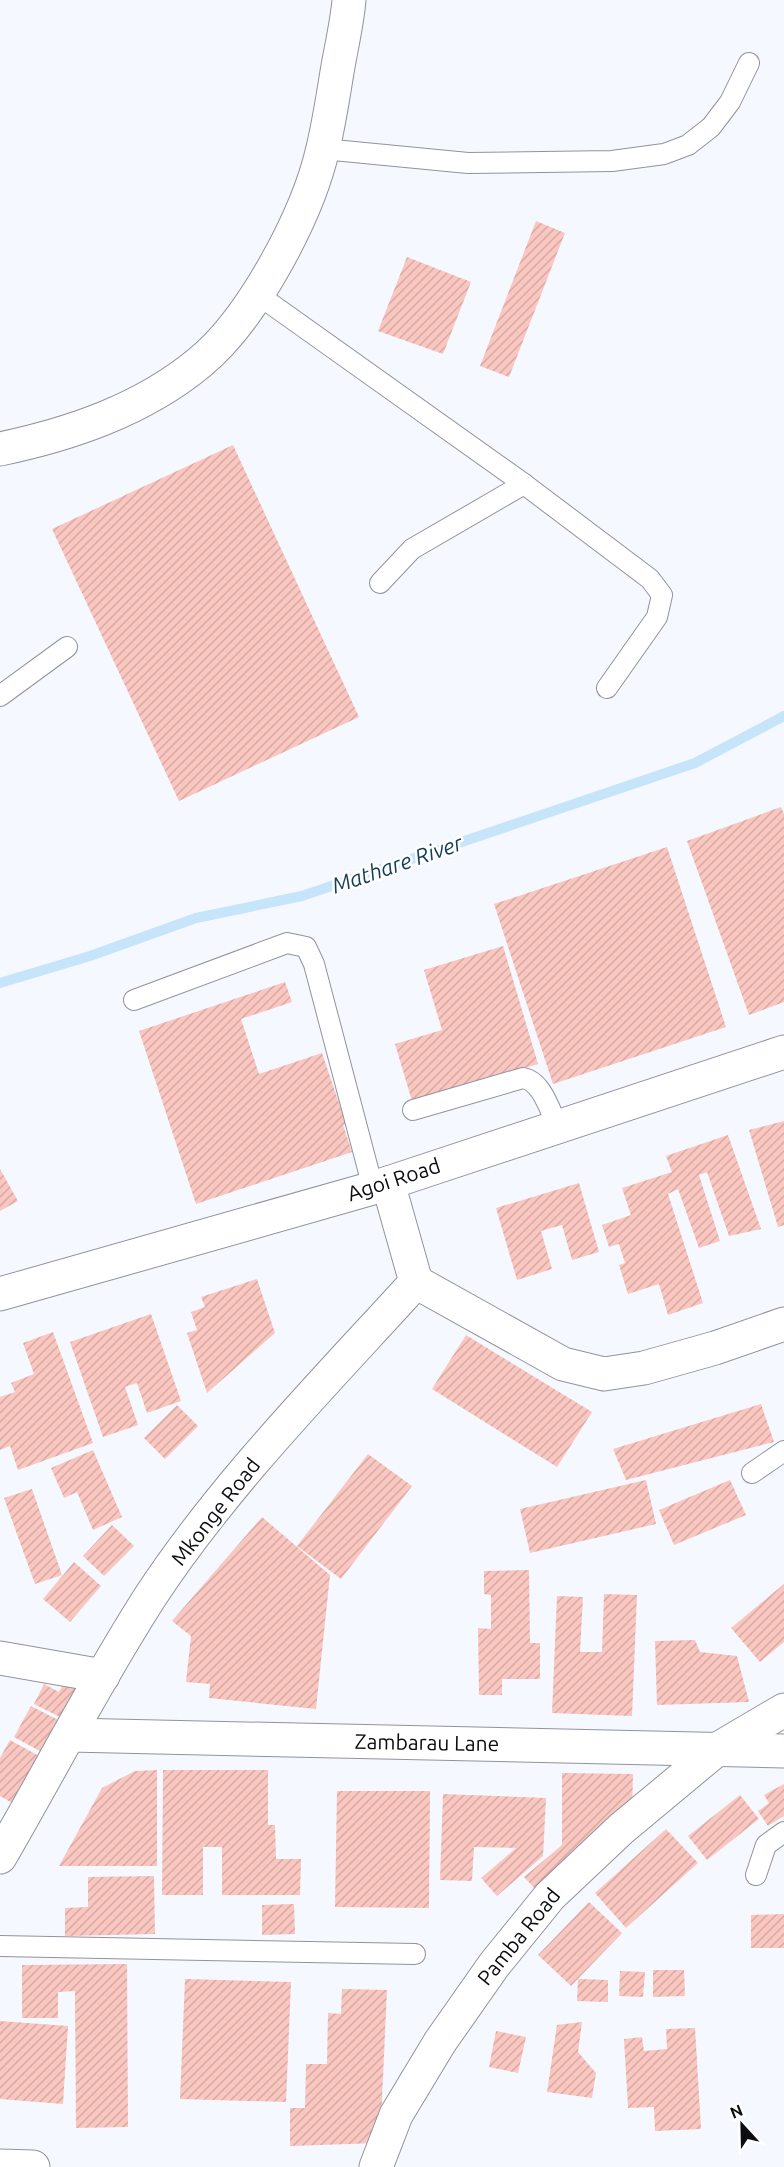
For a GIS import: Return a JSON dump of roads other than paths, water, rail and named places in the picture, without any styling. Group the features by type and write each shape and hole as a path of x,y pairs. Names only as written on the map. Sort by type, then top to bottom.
{"street":[{"path":"0,449 47,439 110,416 158,391 200,363 233,328 273,269 311,188 323,149 349,0"},
{"name":"Agoi Road","path":"0,1294 380,1186 784,1052"},
{"path":"380,1186 416,1282 563,1364 604,1374 644,1368 715,1348 784,1324"},
{"name":"Mkonge Road","path":"0,1857 150,1597 195,1536 265,1450 416,1282"},
{"path":"0,1658 103,1676"},
{"name":"Pamba Road","path":"376,2167 396,2115 440,2042 494,1965 550,1896 621,1829 716,1750 784,1710"},
{"name":"Zambarau Lane","path":"70,1736 784,1751"},
{"path":"0,2166 33,2167"}],"lane":[{"path":"323,149 468,163 612,161 664,154 688,145 711,128 730,102 749,63"},
{"path":"257,294 524,484 650,579 662,595 657,616 607,688"},
{"path":"380,583 412,549 524,484"},
{"path":"0,696 67,647"},
{"path":"135,1000 287,944 306,947 314,963 380,1186"},
{"path":"413,1110 523,1078 531,1079 537,1084 558,1127"},
{"path":"752,1473 784,1451"},
{"path":"756,1875 766,1845 784,1832"},
{"path":"0,1946 415,1954"}],"waterway":[{"name":"Mathare River","path":"0,983 90,956 196,918 302,896 695,763 784,716"}]}
